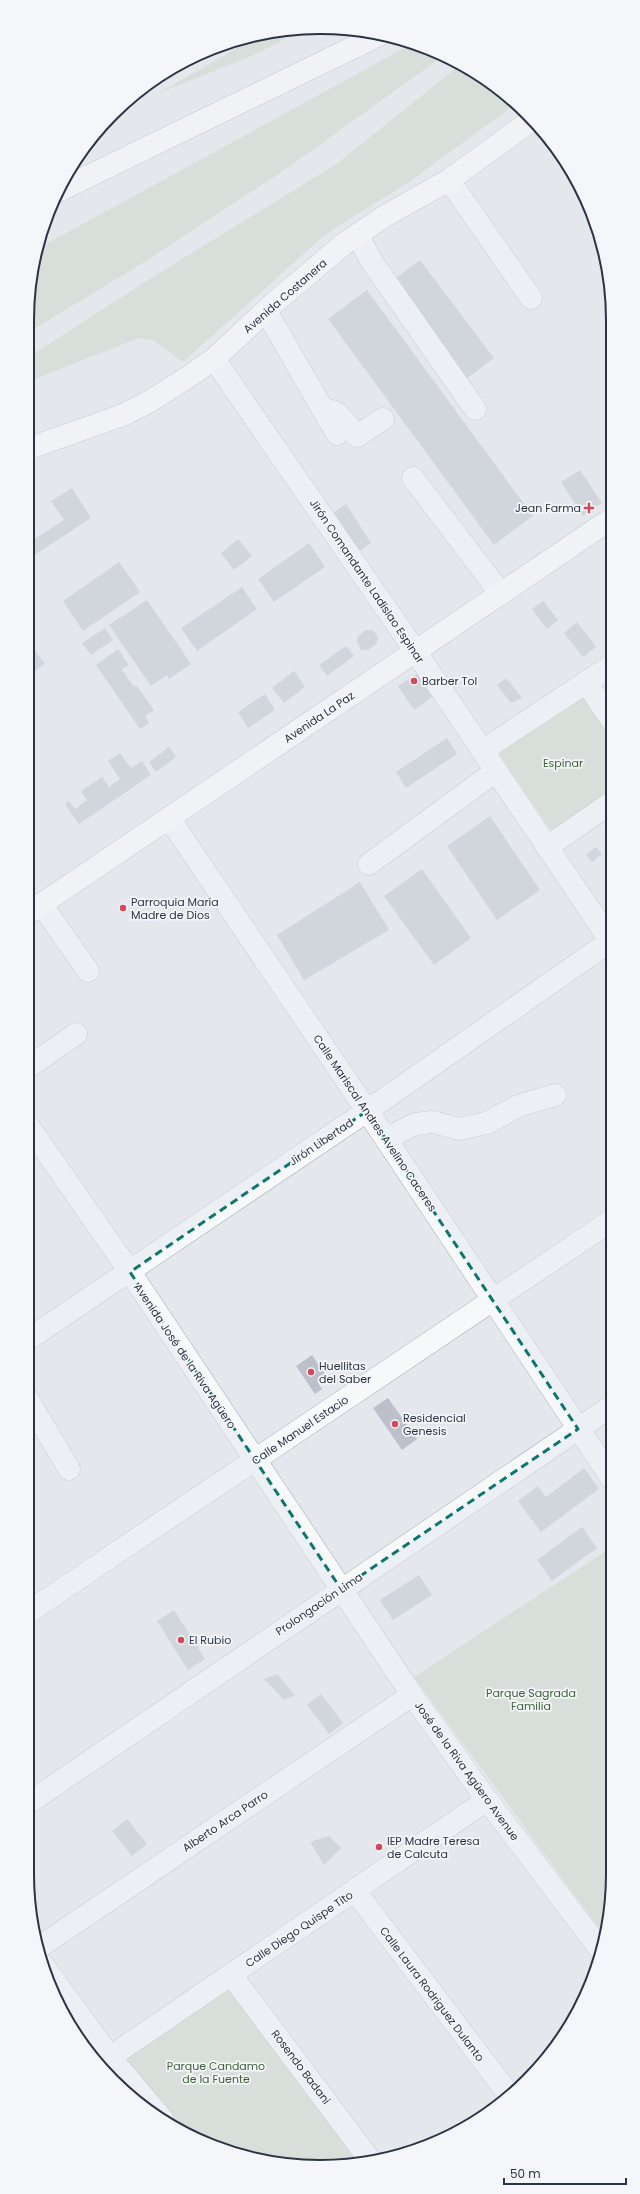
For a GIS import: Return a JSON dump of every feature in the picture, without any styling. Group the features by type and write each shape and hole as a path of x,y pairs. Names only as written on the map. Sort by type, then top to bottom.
{"main road":[{"path":"67,187 372,38"},
{"name":"Avenida Costanera","path":"34,447 123,415 152,400 214,359 266,311 358,235 385,216 450,180 527,123"},
{"name":"Avenida La Paz","path":"34,909 606,522"}],"street":[{"path":"450,180 531,298"},
{"path":"358,235 370,259 475,409"},
{"path":"266,311 337,434"},
{"name":"Jirón Comandante Ladislao Espinar","path":"214,359 416,652 606,934"},
{"path":"321,407 338,414 357,436 383,419"},
{"path":"413,478 501,594"},
{"path":"482,751 606,669"},
{"path":"586,682 606,712"},
{"path":"369,864 496,771"},
{"path":"547,847 606,806"},
{"name":"Calle Mariscal Andres Avelino Caceres","path":"169,818 386,1139 606,1470"},
{"path":"34,909 88,971"},
{"name":"Jirón Libertad","path":"34,1335 367,1111 606,944"},
{"path":"34,1063 76,1034"},
{"path":"386,1139 415,1124 433,1122 459,1129 487,1123 518,1106 555,1095"},
{"name":"Avenida José de la Riva Agüero","path":"34,1142 130,1272 341,1589"},
{"name":"Calle Manuel Estacio","path":"34,1608 256,1461 492,1299 606,1224"},
{"path":"34,1410 68,1468"},
{"name":"Prolongación Lima","path":"34,1799 606,1410"},
{"name":"José de la Riva Agüero Avenue","path":"341,1589 412,1695 487,1800 597,1945"},
{"name":"Alberto Arca Parro","path":"43,1945 412,1695"},
{"name":"Calle Diego Quispe Tito","path":"110,2057 232,1976 487,1800"},
{"name":"Calle Laura Rodriguez Dulanto","path":"355,1891 506,2091"},
{"name":"Rosendo Badani","path":"232,1976 367,2156"},
{"path":"56,1983 110,2057 149,2103"}],"highlighted area":[{"path":"367,1111 578,1429 341,1589 130,1272"}],"green space":[{"path":"291,36 254,55 157,94 239,46 264,39"},
{"path":"406,47 438,60 286,169 138,266 34,329 36,283 44,245"},
{"path":"456,68 479,82 511,107 409,182 326,234 183,362 152,340 139,338 34,379 34,353 156,275 335,165"},
{"name":"Espinar","path":"591,687 606,710 606,800 555,836 497,751"},
{"name":"Parque Sagrada Familia","path":"606,1551 606,1874 604,1911 601,1930 414,1677"},
{"name":"Parque Candamo de la Fuente","path":"222,1988 236,1993 362,2157 320,2160 283,2158 264,2155 228,2145 194,2131 169,2117 129,2070 128,2055"}],"building":[{"path":"420,260 494,358 462,382 388,284"},
{"path":"367,290 533,516 494,545 328,319"},
{"path":"580,470 602,503 583,516 561,482"},
{"path":"72,488 91,518 34,555 34,539 64,520 51,501"},
{"path":"346,504 371,543 358,552 333,513"},
{"path":"238,539 252,556 234,570 221,553"},
{"path":"309,543 325,567 274,602 258,579"},
{"path":"119,562 140,592 83,631 63,601"},
{"path":"242,587 257,609 197,651 181,628"},
{"path":"147,600 191,664 169,679 167,675 151,686 109,625"},
{"path":"543,601 558,620 547,629 532,609"},
{"path":"577,622 596,647 583,657 564,633"},
{"path":"105,628 113,640 91,655 82,643"},
{"path":"366,630 373,630 378,637 377,643 368,650 361,650 357,642 358,636"},
{"path":"346,646 354,656 327,676 319,665"},
{"path":"34,649 45,664 34,672"},
{"path":"118,649 129,665 122,669 134,687 137,686 154,710 145,716 149,723 140,729 96,665"},
{"path":"294,671 305,687 284,703 272,688"},
{"path":"417,674 432,697 414,710 398,686"},
{"path":"506,678 522,698 511,703 497,685"},
{"path":"265,694 275,710 248,728 238,712"},
{"path":"447,738 457,754 406,788 396,772"},
{"path":"169,747 176,757 156,772 149,762"},
{"path":"120,753 131,768 142,761 151,775 79,824 65,804 69,801 75,809 87,800 81,791 102,777 109,787 120,779 108,761"},
{"path":"490,816 540,890 497,920 447,846"},
{"path":"596,847 602,854 592,862 586,855"},
{"path":"422,869 471,938 434,965 384,896"},
{"path":"360,882 389,930 304,980 277,935"},
{"name":"Huellitas del Saber","path":"312,1355 327,1377 318,1383 322,1389 315,1394 296,1366"},
{"name":"Residencial Genesis","path":"388,1398 417,1439 402,1450 373,1408"},
{"path":"584,1468 599,1489 541,1532 518,1501 538,1486 546,1497"},
{"path":"582,1527 597,1548 552,1581 537,1560"},
{"path":"419,1575 432,1595 393,1620 380,1600"},
{"name":"El Rubio","path":"174,1610 205,1659 188,1670 157,1621"},
{"path":"277,1674 295,1695 284,1700 264,1679"},
{"path":"321,1694 343,1723 329,1734 307,1705"},
{"path":"127,1819 147,1844 132,1856 112,1831"},
{"path":"329,1836 341,1848 324,1865 310,1842"}],"place":[{"name":"Jean Farma","path":"589,508"},
{"name":"Barber Tol","path":"414,681"},
{"name":"Parroquia María Madre de Dios","path":"123,908"},
{"name":"Huellitas del Saber","path":"311,1372"},
{"name":"Residencial Genesis","path":"395,1424"},
{"name":"El Rubio","path":"181,1640"},
{"name":"IEP Madre Teresa de Calcuta","path":"379,1847"}]}
